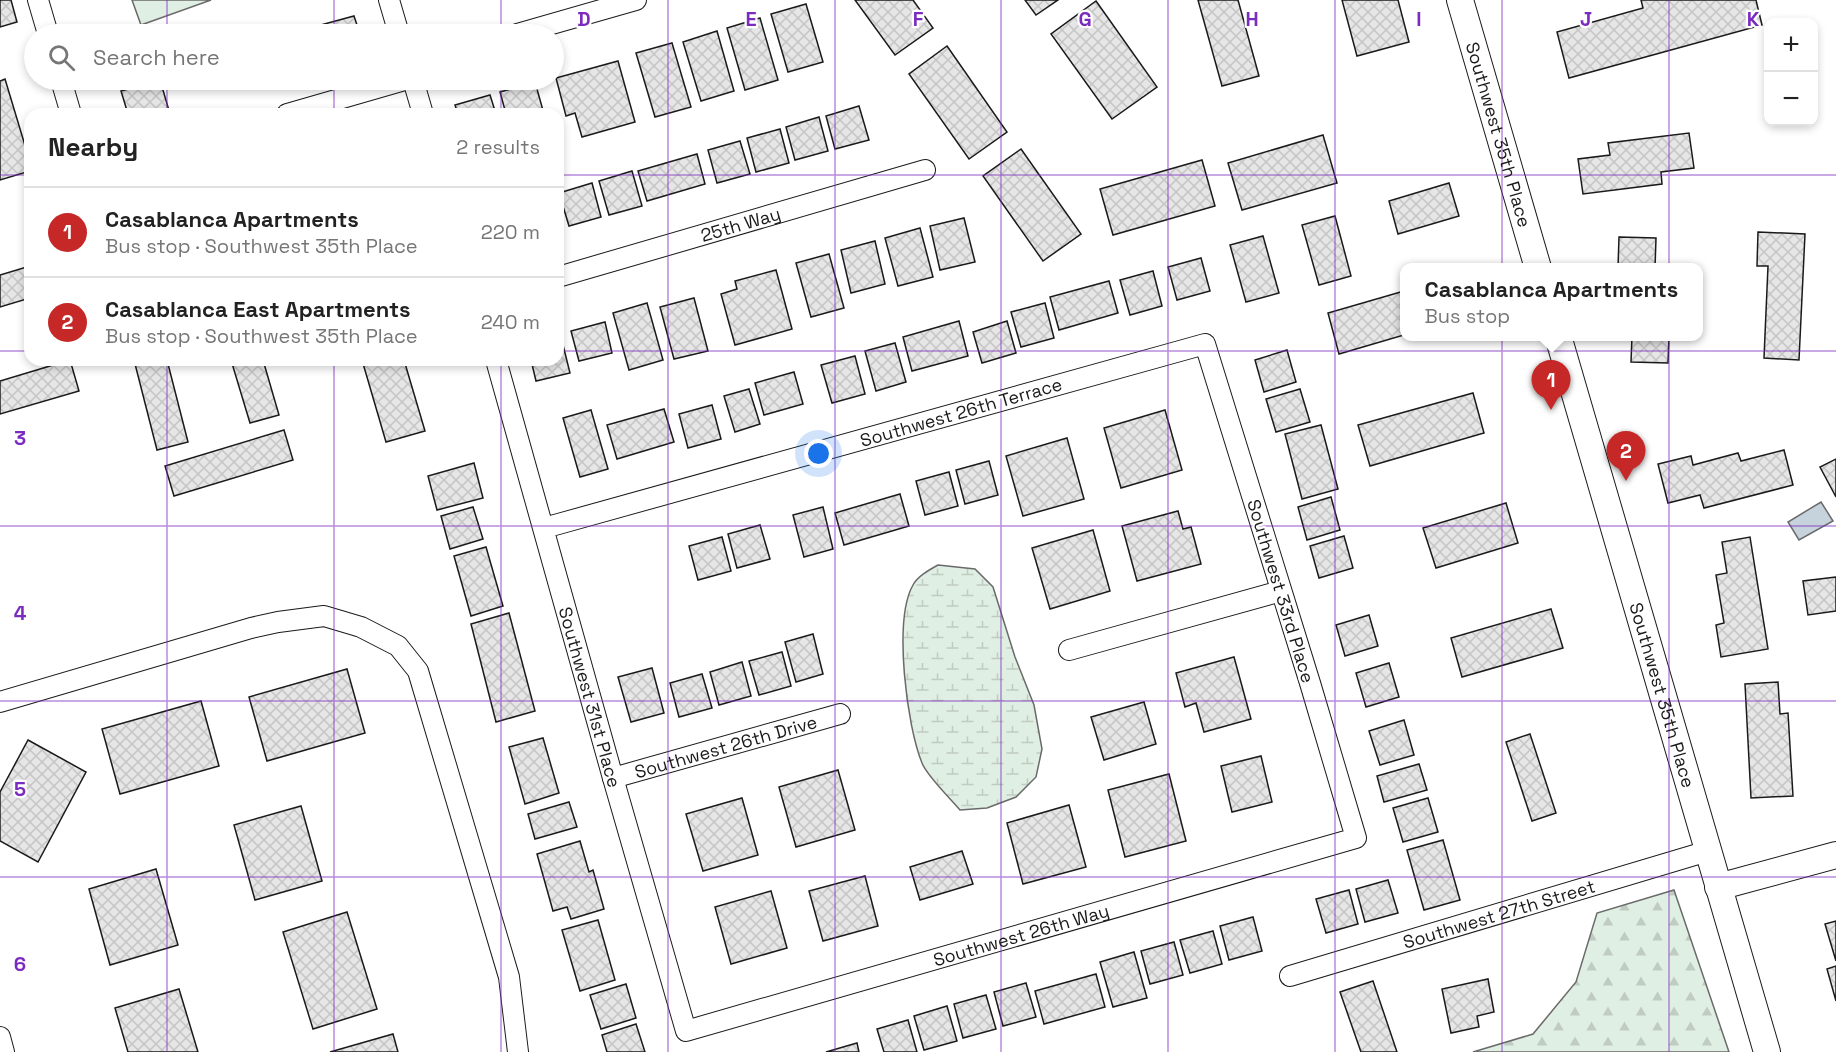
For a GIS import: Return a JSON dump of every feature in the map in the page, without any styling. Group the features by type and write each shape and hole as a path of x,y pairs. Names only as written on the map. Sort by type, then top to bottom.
{"street":[{"path":"38,0 45,24"},
{"path":"389,0 396,24"},
{"path":"552,24 636,0"},
{"name":"Southwest 35th Place","path":"1460,0 1537,263"},
{"path":"64,90 69,108"},
{"path":"308,108 370,90"},
{"path":"416,90 421,108"},
{"name":"25th Way","path":"564,275 925,170"},
{"name":"Southwest 35th Place","path":"1559,341 1767,1052"},
{"name":"Southwest 26th Terrace","path":"544,528 1205,344"},
{"name":"Southwest 33rd Place","path":"1205,344 1356,838"},
{"name":"Southwest 31st Place","path":"498,366 612,778 686,1031"},
{"path":"1069,650 1281,591"},
{"path":"0,702 278,622 324,616 361,627 398,645 418,671 459,806 509,977 518,1052"},
{"name":"Southwest 26th Drive","path":"612,778 840,714"},
{"name":"Southwest 26th Way","path":"686,1031 1356,838"},
{"name":"Southwest 27th Street","path":"1290,976 1708,851"},
{"path":"1718,887 1836,855"},
{"path":"0,1037 4,1052"}],"green space":[{"path":"132,0 211,0 144,24 141,24"},
{"path":"938,565 975,569 993,587 1015,657 1034,705 1042,749 1036,777 1016,797 987,808 960,810 922,763 911,725 903,647 907,601 915,582"},
{"path":"1674,890 1729,1052 1473,1052 1533,1034 1576,982 1597,913"}],"shaded area":[{"path":"1821,502 1833,521 1799,540 1788,522"}],"building":[{"path":"0,0 11,0 17,22 0,27"},
{"path":"855,0 913,0 933,28 895,55"},
{"path":"1025,0 1058,0 1036,15"},
{"path":"1198,0 1238,0 1259,76 1222,86"},
{"path":"1342,0 1398,0 1409,42 1357,56"},
{"path":"1641,0 1756,0 1762,25 1569,78 1557,32 1643,8"},
{"path":"1096,1 1157,87 1112,119 1051,34"},
{"path":"806,4 823,62 788,72 771,14"},
{"path":"354,16 357,24 324,24"},
{"path":"760,18 778,80 745,90 727,28"},
{"path":"717,31 734,91 701,101 683,42"},
{"path":"672,43 691,107 655,117 636,53"},
{"path":"947,46 1007,132 969,159 909,74"},
{"path":"618,61 635,122 582,137 575,113 566,116 559,90 564,90 564,76"},
{"path":"5,79 24,142 24,173 0,180 0,81"},
{"path":"163,90 168,108 126,108 121,91"},
{"path":"537,90 542,108 504,108 500,92"},
{"path":"490,95 494,108 456,108 455,105"},
{"path":"859,106 869,140 835,149 826,116"},
{"path":"819,117 828,151 795,160 786,127"},
{"path":"780,129 789,163 756,172 747,138"},
{"path":"1689,133 1694,168 1661,172 1662,184 1583,194 1578,159 1610,155 1608,143"},
{"path":"1323,135 1337,183 1242,210 1228,163"},
{"path":"740,141 750,174 717,183 708,150"},
{"path":"1021,149 1081,234 1043,261 983,176"},
{"path":"697,154 705,184 647,201 638,171"},
{"path":"1202,160 1215,206 1113,235 1100,189"},
{"path":"632,171 642,206 609,215 599,181"},
{"path":"592,183 601,217 569,226 564,210 564,191"},
{"path":"1449,183 1459,216 1398,234 1389,201"},
{"path":"1335,216 1351,276 1319,285 1302,225"},
{"path":"964,218 975,262 940,270 930,226"},
{"path":"920,228 933,277 898,286 885,238"},
{"path":"1758,232 1805,234 1799,360 1764,358 1768,266 1757,266"},
{"path":"1263,236 1279,293 1246,302 1230,245"},
{"path":"1619,237 1656,238 1655,263 1618,263"},
{"path":"875,241 885,284 851,293 841,250"},
{"path":"829,254 844,308 811,317 796,263"},
{"path":"1201,258 1210,291 1177,300 1168,267"},
{"path":"24,268 24,300 0,307 0,275"},
{"path":"776,270 792,329 735,345 721,294 737,289 735,281"},
{"path":"1153,271 1162,306 1130,315 1120,280"},
{"path":"1109,281 1118,313 1059,330 1050,297"},
{"path":"1400,292 1400,336 1339,354 1328,313"},
{"path":"694,298 708,351 674,359 660,307"},
{"path":"647,303 663,360 629,370 613,313"},
{"path":"1045,303 1054,338 1021,347 1011,312"},
{"path":"959,321 968,356 912,371 903,337"},
{"path":"1007,321 1016,353 982,363 973,332"},
{"path":"605,322 612,353 579,361 571,331"},
{"path":"1632,341 1669,341 1668,363 1631,362"},
{"path":"895,343 906,382 876,391 865,351"},
{"path":"564,349 570,373 536,381 532,366 564,366"},
{"path":"1287,350 1296,382 1264,392 1255,360"},
{"path":"855,356 865,394 832,403 821,365"},
{"path":"50,366 72,366 79,391 0,414 0,381"},
{"path":"136,366 169,366 188,442 157,450"},
{"path":"233,366 265,366 279,415 250,423"},
{"path":"364,366 406,366 425,431 386,442"},
{"path":"794,372 803,404 764,415 755,383"},
{"path":"749,389 760,424 735,432 724,396"},
{"path":"1300,389 1310,422 1276,432 1266,399"},
{"path":"1473,393 1484,433 1370,466 1358,425"},
{"path":"712,405 721,439 688,448 679,414"},
{"path":"664,409 674,442 617,459 607,425"},
{"path":"591,410 608,469 580,477 563,418"},
{"path":"1165,410 1182,470 1121,488 1104,428"},
{"path":"1321,425 1338,489 1302,499 1285,434"},
{"path":"284,430 293,460 174,496 165,466"},
{"path":"1067,438 1084,499 1023,516 1006,456"},
{"path":"1784,450 1793,485 1704,508 1700,495 1668,503 1658,464 1691,456 1693,465 1738,453 1741,461"},
{"path":"1836,459 1836,497 1820,467"},
{"path":"989,461 998,495 965,504 956,470"},
{"path":"474,463 483,498 437,510 428,476"},
{"path":"949,472 958,506 925,515 916,481"},
{"path":"900,494 909,526 844,545 835,513"},
{"path":"1331,497 1340,530 1307,540 1298,507"},
{"path":"1506,503 1518,543 1436,568 1423,528"},
{"path":"473,507 483,539 450,549 441,516"},
{"path":"823,507 833,549 804,557 793,515"},
{"path":"1178,511 1183,529 1191,527 1201,564 1137,581 1122,526"},
{"path":"760,525 770,559 737,568 728,534"},
{"path":"1093,530 1110,591 1050,609 1032,548"},
{"path":"1344,536 1353,568 1319,578 1310,546"},
{"path":"722,537 731,571 698,580 689,546"},
{"path":"1750,537 1768,649 1721,657 1716,625 1724,623 1716,575 1727,573 1722,542"},
{"path":"486,547 503,606 471,616 454,556"},
{"path":"1836,577 1836,611 1808,615 1803,581"},
{"path":"1551,609 1563,648 1462,677 1451,638"},
{"path":"509,613 535,711 496,722 471,624"},
{"path":"1369,615 1378,646 1345,656 1336,625"},
{"path":"813,634 823,674 796,682 785,642"},
{"path":"782,652 791,686 759,695 749,661"},
{"path":"1234,657 1251,719 1204,732 1196,703 1185,707 1176,673"},
{"path":"742,662 751,696 719,705 710,672"},
{"path":"1389,663 1399,697 1366,707 1356,673"},
{"path":"652,668 664,713 631,722 618,677"},
{"path":"347,669 365,733 267,761 249,697"},
{"path":"702,674 712,708 679,717 670,683"},
{"path":"1778,682 1780,714 1788,713 1793,796 1751,798 1745,684"},
{"path":"201,701 219,766 120,794 102,729"},
{"path":"1144,702 1156,744 1104,760 1091,717"},
{"path":"1404,720 1414,755 1380,765 1369,731"},
{"path":"1530,734 1556,813 1532,821 1506,742"},
{"path":"543,738 559,793 525,804 509,747"},
{"path":"28,740 86,772 38,862 0,841 0,792"},
{"path":"1261,756 1272,802 1232,812 1221,766"},
{"path":"1419,764 1427,790 1384,802 1377,776"},
{"path":"838,770 855,830 796,847 779,787"},
{"path":"1169,774 1186,841 1125,857 1108,790"},
{"path":"742,798 758,855 703,871 686,814"},
{"path":"1428,798 1438,832 1403,842 1393,808"},
{"path":"569,802 577,827 535,839 528,814"},
{"path":"1069,805 1086,867 1023,884 1007,823"},
{"path":"301,806 322,881 255,900 234,825"},
{"path":"1443,840 1460,900 1424,910 1407,850"},
{"path":"580,841 589,872 593,870 604,909 571,919 567,907 553,911 537,854"},
{"path":"962,851 973,884 920,900 910,867"},
{"path":"156,869 178,945 110,965 89,889"},
{"path":"865,876 878,926 823,941 809,891"},
{"path":"1388,880 1398,913 1365,922 1356,889"},
{"path":"1349,890 1358,924 1326,933 1316,899"},
{"path":"771,891 787,948 731,964 715,907"},
{"path":"347,912 377,1009 313,1029 283,932"},
{"path":"1253,917 1262,951 1229,960 1220,926"},
{"path":"598,920 615,980 580,991 562,930"},
{"path":"1836,921 1836,961 1825,924"},
{"path":"1213,931 1222,964 1190,973 1180,940"},
{"path":"1174,942 1183,975 1150,984 1141,951"},
{"path":"1134,952 1147,998 1113,1007 1100,962"},
{"path":"1836,966 1836,1001 1827,969"},
{"path":"1096,974 1105,1007 1044,1024 1035,991"},
{"path":"1488,979 1494,1012 1477,1016 1479,1027 1451,1033 1442,989"},
{"path":"1373,981 1397,1052 1361,1052 1340,992"},
{"path":"1026,983 1036,1017 1003,1026 994,992"},
{"path":"626,984 636,1018 601,1029 590,995"},
{"path":"179,989 198,1052 128,1052 115,1008"},
{"path":"986,995 996,1029 963,1038 954,1004"},
{"path":"947,1006 957,1041 924,1050 914,1016"},
{"path":"908,1020 917,1052 884,1052 877,1029"},
{"path":"636,1024 645,1052 607,1052 602,1035"},
{"path":"393,1034 398,1052 330,1052"},
{"path":"857,1043 859,1052 826,1052"}],"place":[{"name":"Casablanca Apartments","path":"1551,410"},
{"name":"Casablanca East Apartments","path":"1626,481"}]}
